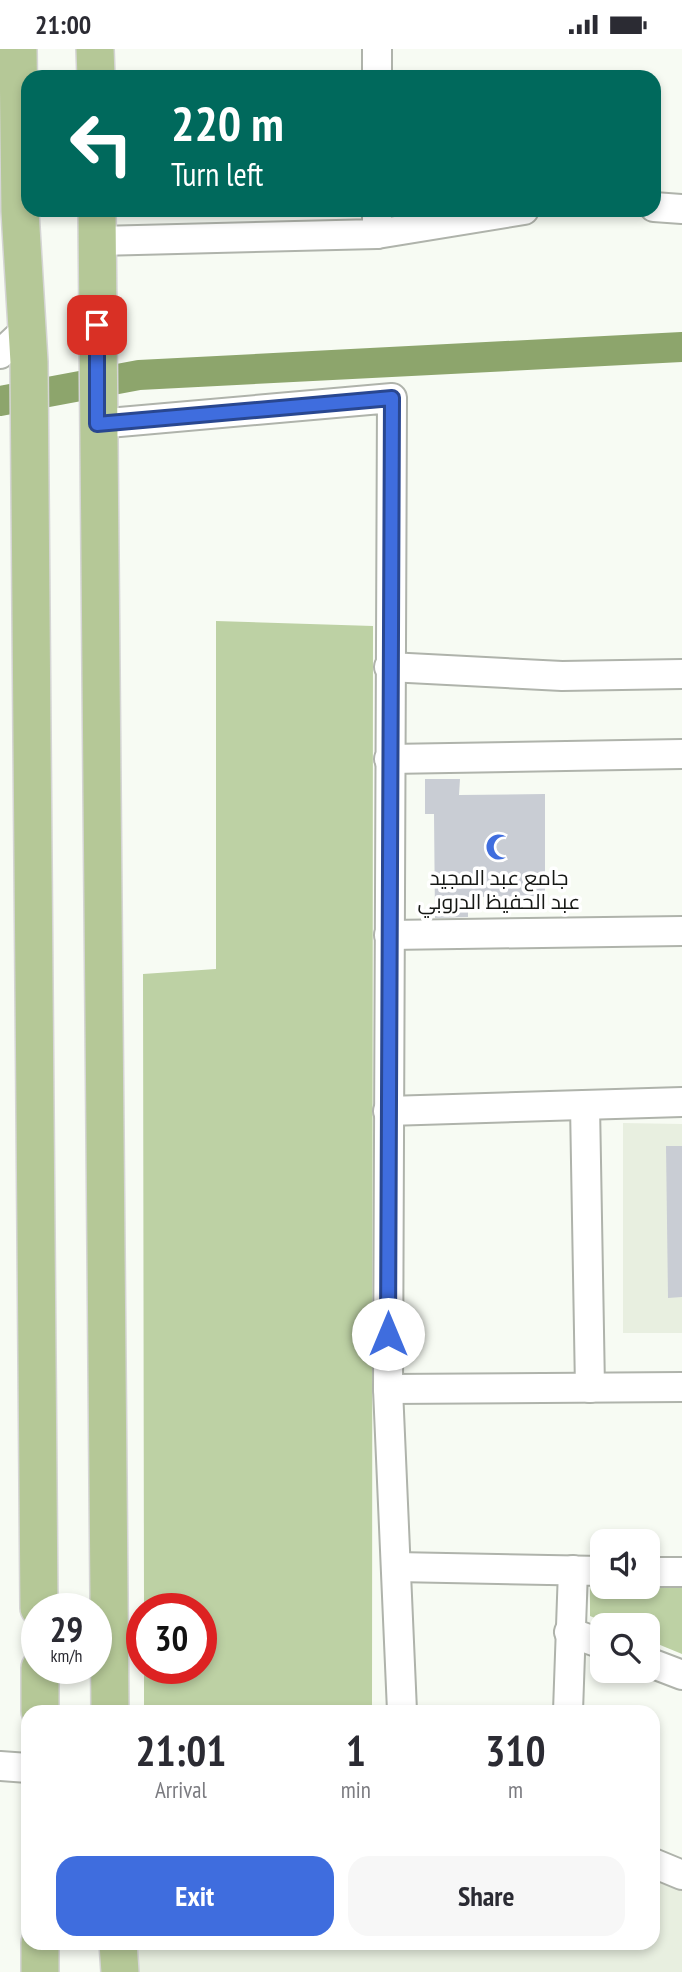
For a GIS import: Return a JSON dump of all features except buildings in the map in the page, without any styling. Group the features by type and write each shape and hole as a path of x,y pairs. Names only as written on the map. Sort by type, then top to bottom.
{"main road":[{"path":"18,49 10,217 19,348 29,416 39,1593"},
{"path":"95,49 96,70"},
{"path":"97,226 110,1705"},
{"path":"40,1684 40,1705"},
{"path":"40,1950 40,1972"},
{"path":"118,1950 120,1972"}],"street":[{"path":"377,49 377,70"},
{"path":"661,208 682,209"},
{"path":"97,226 377,222 438,217"},
{"path":"97,413 392,398 388,1389 402,1705"},
{"path":"389,667 562,676 682,674"},
{"path":"389,759 682,754"},
{"path":"388,935 682,931"},
{"path":"388,1111 682,1103"},
{"path":"585,1105 590,1388"},
{"path":"388,1389 682,1387"},
{"path":"396,1567 590,1571"},
{"path":"568,1705 573,1570"},
{"path":"660,1571 682,1572"},
{"path":"569,1632 590,1640"},
{"path":"660,1667 682,1675"},
{"path":"0,1766 21,1768"},
{"path":"660,1866 682,1875"}],"shaded area":[{"path":"623,1123 682,1124 682,1333 623,1333"},
{"path":"660,1866 682,1875 682,1972 120,1972 118,1950 660,1950"}],"green space":[{"path":"216,621 373,626 372,1705 144,1705 144,1684 217,1684 217,1593 144,1593 143,974 216,969"},
{"path":"660,1580 682,1581 682,1654 660,1645 660,1613 590,1613 590,1599 660,1599"}],"waterway":[{"path":"0,401 139,375 682,347"}],"place":[{"name":"جامع عبد المجيد عبد الحفيظ الدروبي","path":"499,847"}],"route":[{"path":"97,325 97,424 392,398 388,1334"}]}
